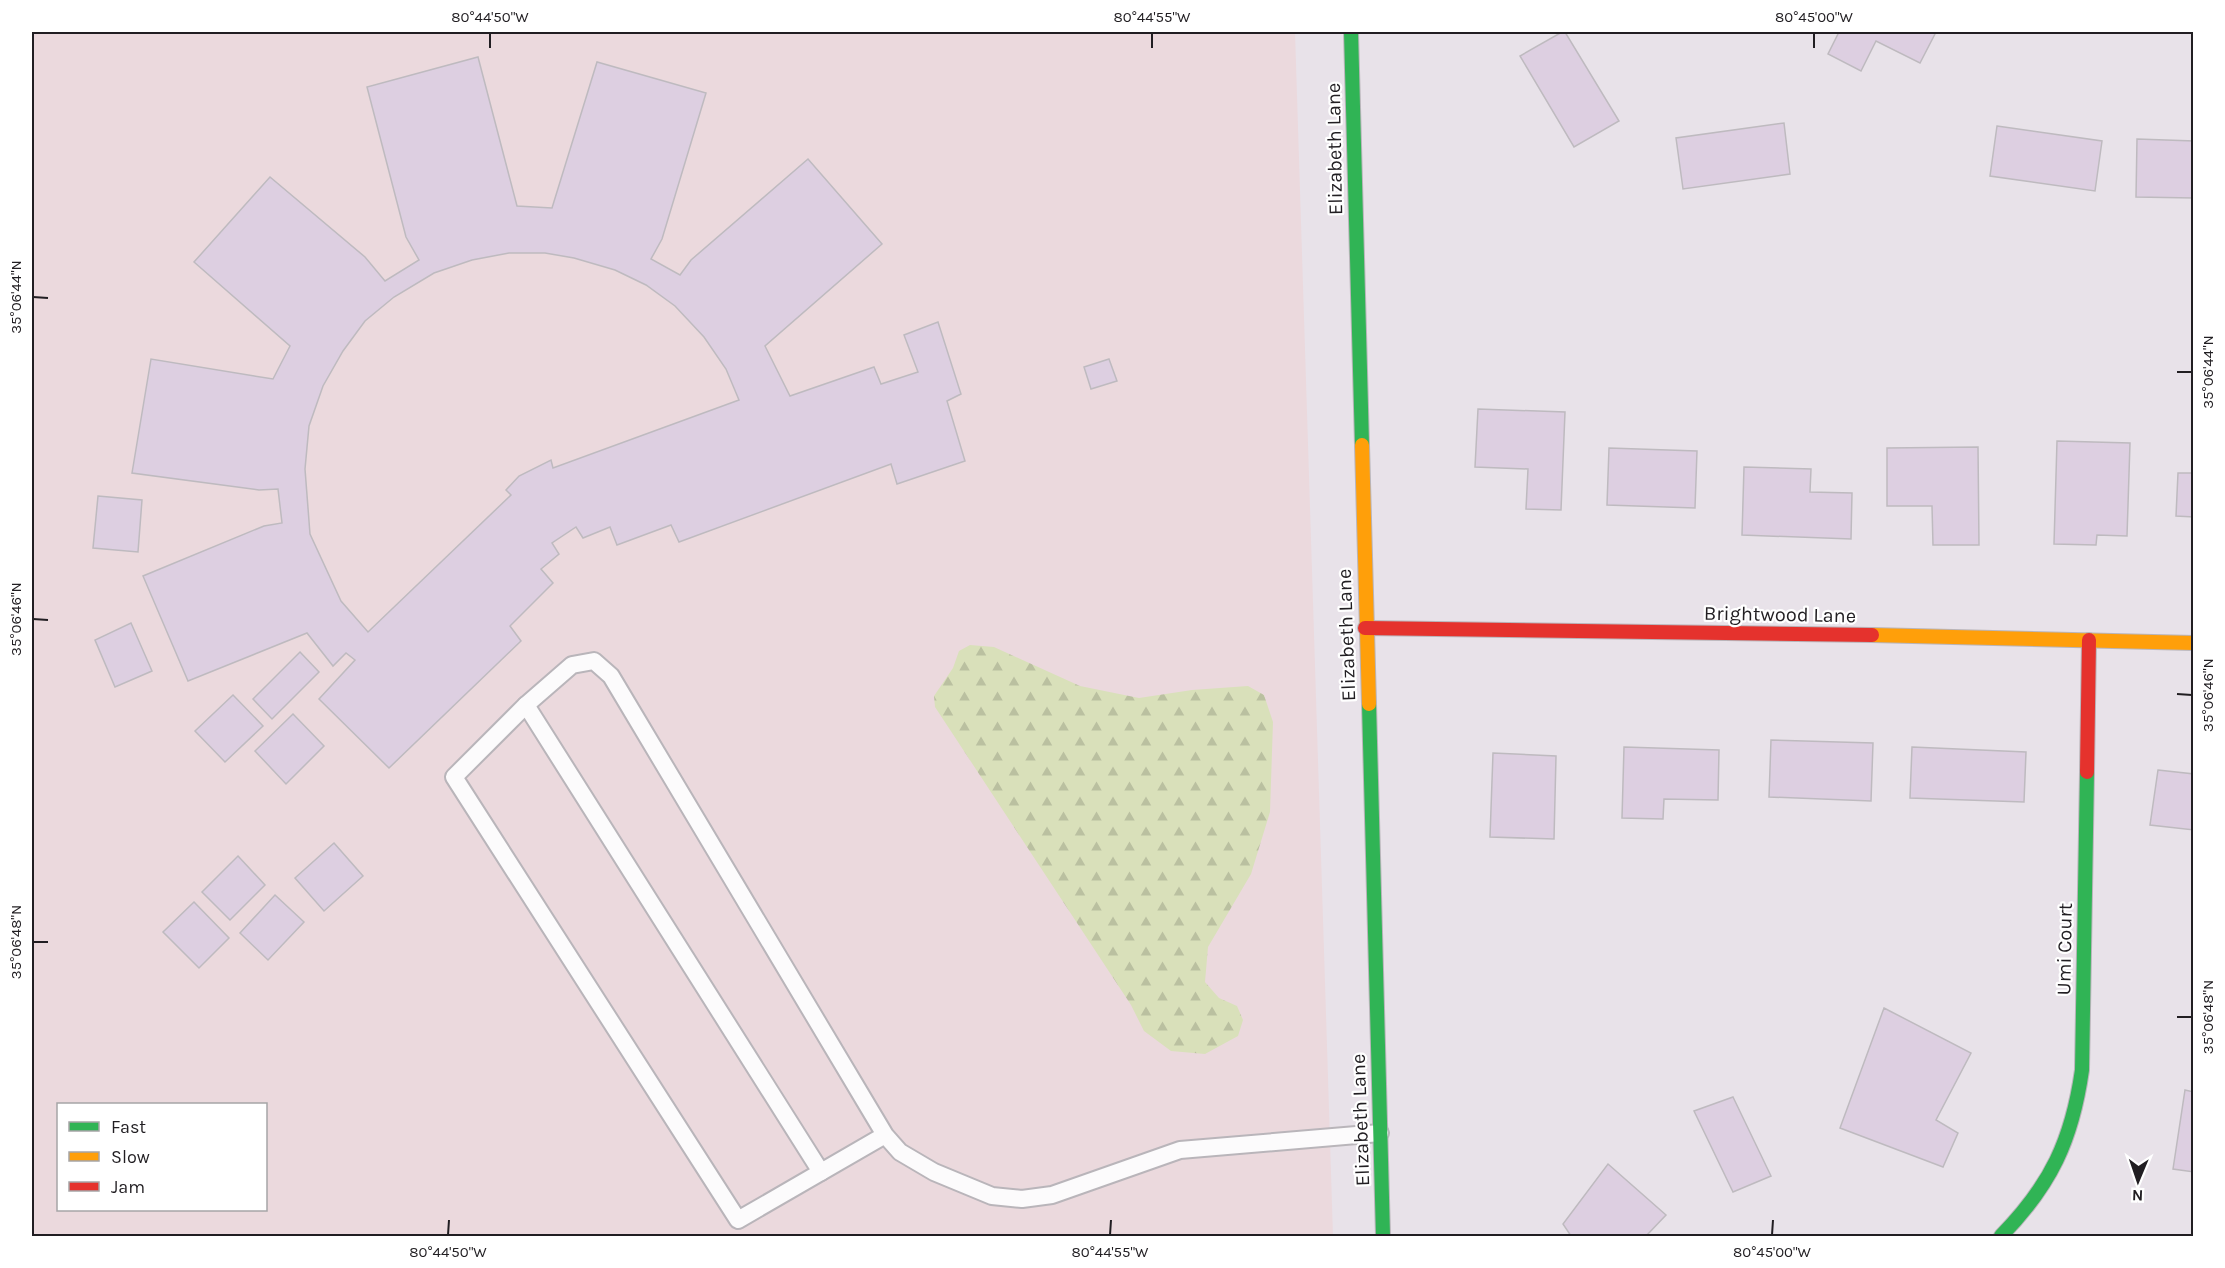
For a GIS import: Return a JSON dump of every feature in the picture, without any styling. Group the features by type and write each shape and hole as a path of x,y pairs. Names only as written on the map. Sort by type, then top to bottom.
{"street":[{"name":"Elizabeth Lane","path":"1351,32 1365,628 1383,1236"},
{"name":"Brightwood Lane","path":"1365,628 1744,632 2193,643"},
{"name":"Umi Court","path":"2001,1236 2020,1217 2043,1185 2061,1150 2075,1114 2082,1070 2089,640"}],"lane":[{"path":"885,1135 738,1220 454,777 526,705 572,665 594,661 612,676 885,1135 900,1152 934,1172 992,1196 1022,1199 1053,1195 1180,1150 1380,1133"},
{"path":"526,705 821,1172"}],"shaded area":[{"path":"32,32 1295,32 1333,1236 32,1236"}],"green space":[{"path":"970,645 994,647 1080,686 1139,698 1192,690 1248,686 1264,695 1273,722 1270,812 1251,874 1208,947 1205,982 1219,998 1237,1006 1243,1020 1238,1036 1205,1054 1171,1051 1144,1031 1131,1005 935,707 934,696 953,668 959,651"}],"building":[{"path":"1565,32 1619,121 1574,147 1520,56"},
{"path":"1839,32 1936,32 1920,63 1876,41 1861,71 1828,54"},
{"path":"478,57 517,206 552,208 597,62 706,93 662,239 651,259 680,275 691,260 808,159 882,244 765,346 790,396 874,367 881,384 918,372 904,335 938,322 961,394 947,401 965,461 897,484 891,464 679,542 671,525 617,545 610,527 583,538 576,527 552,543 559,554 541,569 553,583 510,626 521,641 389,768 319,699 355,660 346,653 333,666 307,633 188,681 143,576 264,526 282,523 278,489 259,490 132,473 151,359 273,379 290,346 194,262 270,177 365,257 385,281 419,260 406,237 367,87","holes":["509,253 545,253 574,258 615,270 646,285 675,306 704,337 726,369 739,400 553,468 551,460 519,476 506,490 511,495 368,632 341,601 310,534 305,469 309,426 323,386 343,351 365,321 394,297 434,273 472,260"]},
{"path":"1784,123 1790,174 1683,189 1676,138"},
{"path":"1997,126 2102,141 2095,191 1990,176"},
{"path":"2137,139 2194,141 2194,198 2136,197"},
{"path":"1109,359 1117,381 1091,389 1084,367"},
{"path":"1478,409 1565,412 1561,510 1526,509 1528,469 1475,467"},
{"path":"2057,441 2130,443 2127,536 2097,535 2096,545 2054,544"},
{"path":"1978,447 1979,545 1933,545 1932,506 1887,506 1887,448"},
{"path":"1609,448 1697,451 1695,508 1607,505"},
{"path":"1744,467 1811,469 1810,492 1852,493 1851,539 1742,535"},
{"path":"2178,473 2194,473 2194,517 2176,516"},
{"path":"98,496 142,500 138,552 93,548"},
{"path":"131,623 152,671 115,687 95,640"},
{"path":"300,652 319,672 272,719 253,699"},
{"path":"233,695 263,726 225,762 195,731"},
{"path":"293,714 324,746 286,784 255,751"},
{"path":"1771,740 1873,743 1871,801 1769,797"},
{"path":"1624,747 1719,750 1718,800 1664,799 1663,819 1622,818"},
{"path":"1912,747 2026,752 2024,802 1910,798"},
{"path":"1493,753 1556,756 1554,839 1490,837"},
{"path":"2158,770 2194,774 2194,830 2150,825"},
{"path":"334,843 363,876 324,911 295,878"},
{"path":"238,856 265,885 230,920 202,892"},
{"path":"275,895 304,922 268,960 240,933"},
{"path":"194,902 229,938 199,968 163,932"},
{"path":"1884,1008 1971,1053 1936,1120 1958,1133 1943,1167 1840,1128"},
{"path":"2185,1090 2194,1092 2194,1172 2173,1169"},
{"path":"1733,1097 1771,1176 1733,1192 1694,1111"},
{"path":"1608,1164 1666,1215 1646,1236 1571,1236 1563,1224"}],"traffic: fast":[{"path":"1351,32 1362,445"},
{"path":"1369,704 1383,1236"},
{"path":"2001,1236 2046,1180 2065,1140 2078,1095 2082,1070 2087,772"}],"traffic: slow":[{"path":"1362,445 1369,704"},
{"path":"1872,635 2194,643"}],"traffic: jam":[{"path":"1365,628 1872,635"},
{"path":"2087,772 2089,640"}]}
